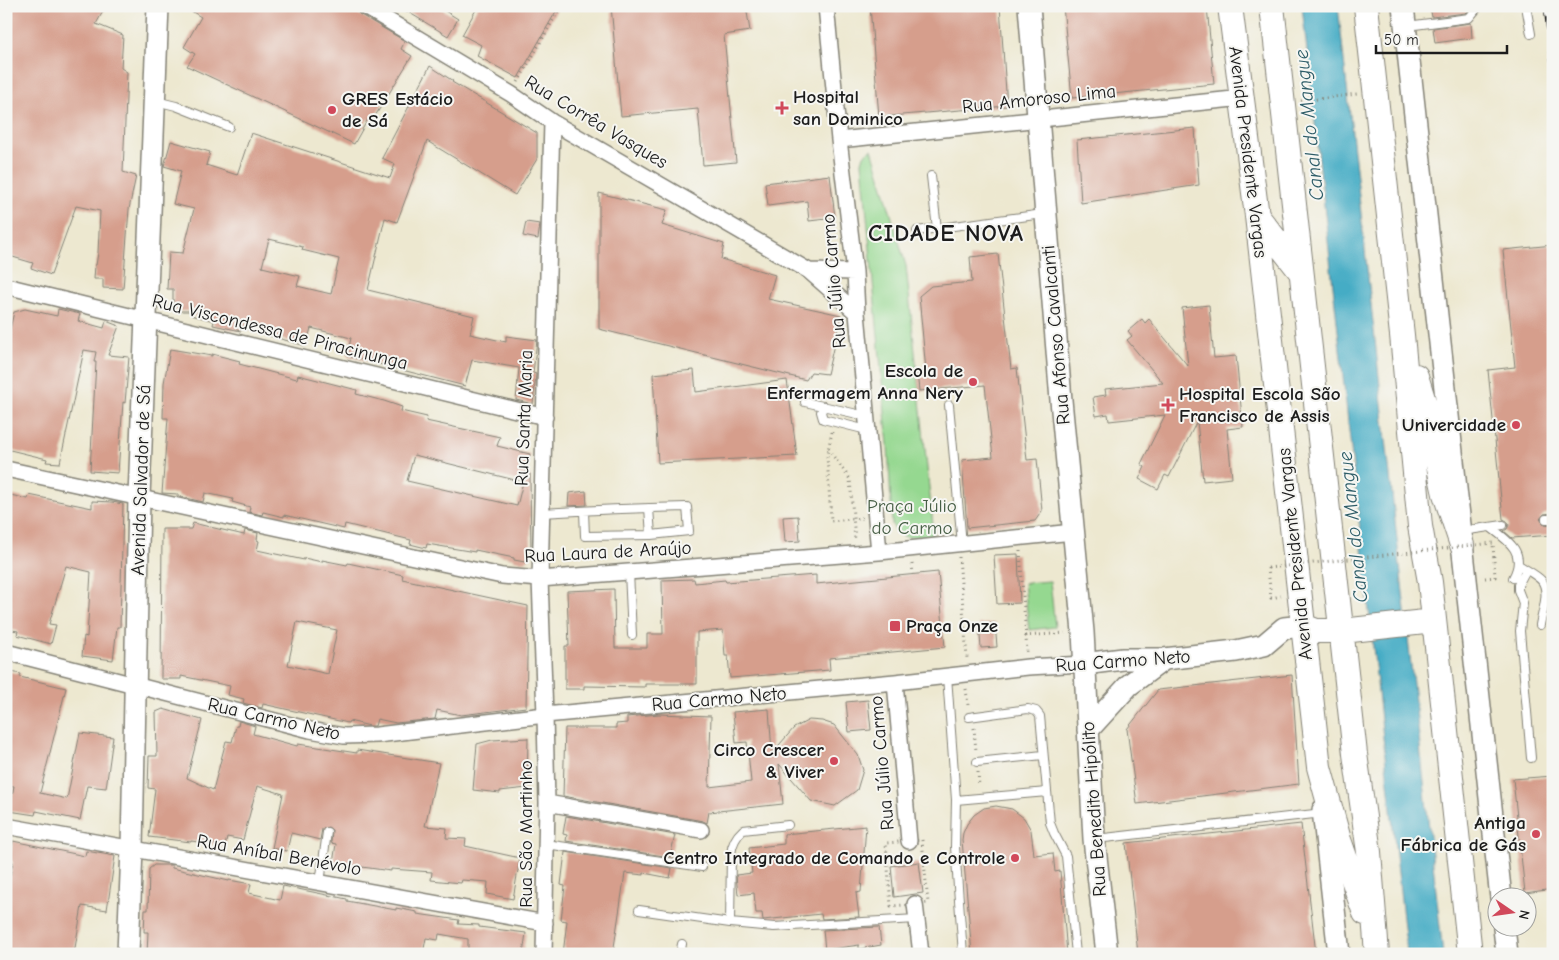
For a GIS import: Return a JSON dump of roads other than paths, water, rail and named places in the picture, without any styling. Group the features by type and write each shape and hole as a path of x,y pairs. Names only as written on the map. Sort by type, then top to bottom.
{"main road":[{"name":"Avenida Salvador de Sá","path":"128,954 139,498 158,6"},
{"name":"Rua Afonso Cavalcanti","path":"1029,6 1045,214 1083,632 1084,664"},
{"name":"Avenida Presidente Vargas","path":"1230,6 1257,216 1339,954"},
{"path":"1234,40 1237,6"},
{"name":"Avenida Presidente Vargas","path":"1272,6 1355,754 1369,852 1376,947"},
{"path":"1366,6 1402,335 1420,526 1430,582 1470,954"},
{"path":"1404,16 1499,888"},
{"path":"1257,216 1301,272"},
{"path":"1402,335 1425,405 1445,494 1460,536"},
{"path":"1304,626 1316,631 1342,631 1434,621"},
{"name":"Rua Carmo Neto","path":"1084,664 1123,659 1164,659 1236,651 1264,645 1284,628 1304,626"},
{"path":"1088,730 1129,685 1164,659"},
{"name":"Rua Benedito Hipólito","path":"1084,664 1094,839 1106,954"},
{"path":"1319,767 1339,840 1376,947"},
{"path":"1505,938 1507,954"}],"street":[{"name":"Rua Corrêa Vasques","path":"364,6 511,94 552,122 809,271 857,312"},
{"name":"Rua Júlio Carmo","path":"824,9 855,272 879,552"},
{"name":"Rua Amoroso Lima","path":"839,140 1243,98"},
{"name":"Rua Santa Maria","path":"545,715 540,579 552,122"},
{"name":"Rua Corrêa Vasques","path":"809,271 855,272"},
{"name":"Rua Viscondessa de Piracinunga","path":"6,286 545,417"},
{"name":"Rua Laura de Araújo","path":"6,469 502,576 540,579 879,552 1073,532"},
{"name":"Rua Carmo Neto","path":"6,652 310,730 344,736 377,735 545,715 895,682 1028,667 1084,664"},
{"name":"Rua Júlio Carmo","path":"895,682 909,841"},
{"name":"Rua São Martinho","path":"544,954 547,804 545,715"},
{"path":"547,804 701,830"},
{"name":"Rua Aníbal Benévolo","path":"6,826 545,923"},
{"path":"916,911 920,954"}],"lane":[{"path":"1404,16 1469,18 1478,6"},
{"path":"1526,6 1531,34"},
{"path":"154,100 176,106 229,127"},
{"path":"931,176 937,229"},
{"path":"917,232 1045,214"},
{"path":"805,402 824,406 867,423"},
{"path":"949,405 960,544"},
{"path":"824,406 821,412 824,419 834,422 867,423"},
{"path":"542,513 584,511 650,508 687,507 689,531 652,535 585,536 584,511"},
{"path":"650,508 652,535"},
{"path":"1460,536 1503,525"},
{"path":"1490,527 1501,535 1518,554 1522,567 1518,590 1523,603 1520,631 1531,758"},
{"path":"1513,578 1522,567"},
{"path":"1522,567 1542,580 1544,584 1545,596 1540,625"},
{"path":"629,572 632,635"},
{"path":"947,676 956,800 955,847 963,954"},
{"path":"969,717 1028,709 1036,711 1040,716 1050,823 1066,856 1076,954"},
{"path":"977,762 1043,755"},
{"path":"956,800 1047,792"},
{"path":"1094,839 1324,813"},
{"path":"730,923 731,854 737,835 743,830 788,824"},
{"path":"320,882 327,832"},
{"path":"546,844 702,867"},
{"path":"639,910 730,923 774,927 916,911"},
{"path":"680,954 682,944"}],"water":[{"path":"1302,6 1338,6 1443,954 1407,954"}],"railway":[{"path":"1546,6 1553,64"}],"place":[{"name":"Hospital san Dominico","path":"782,108"},
{"name":"GRES Estácio de Sá","path":"332,110"},
{"name":"Escola de Enfermagem Anna Nery","path":"973,382"},
{"name":"Hospital Escola São Francisco de Assis","path":"1168,405"},
{"name":"Univercidade","path":"1516,425"},
{"name":"Praça Onze","path":"895,626"},
{"name":"Circo Crescer & Viver","path":"834,761"},
{"name":"Antiga Fábrica de Gás","path":"1536,834"},
{"name":"Centro Integrado de Comando e Controle","path":"1015,858"}],"district":[{"name":"CIDADE NOVA","path":"946,233"}],"water label":[{"name":"Canal do Mangue","path":"1309,125"},
{"name":"Canal do Mangue","path":"1353,527"}],"park label":[{"name":"Praça Júlio do Carmo","path":"912,517"}]}
